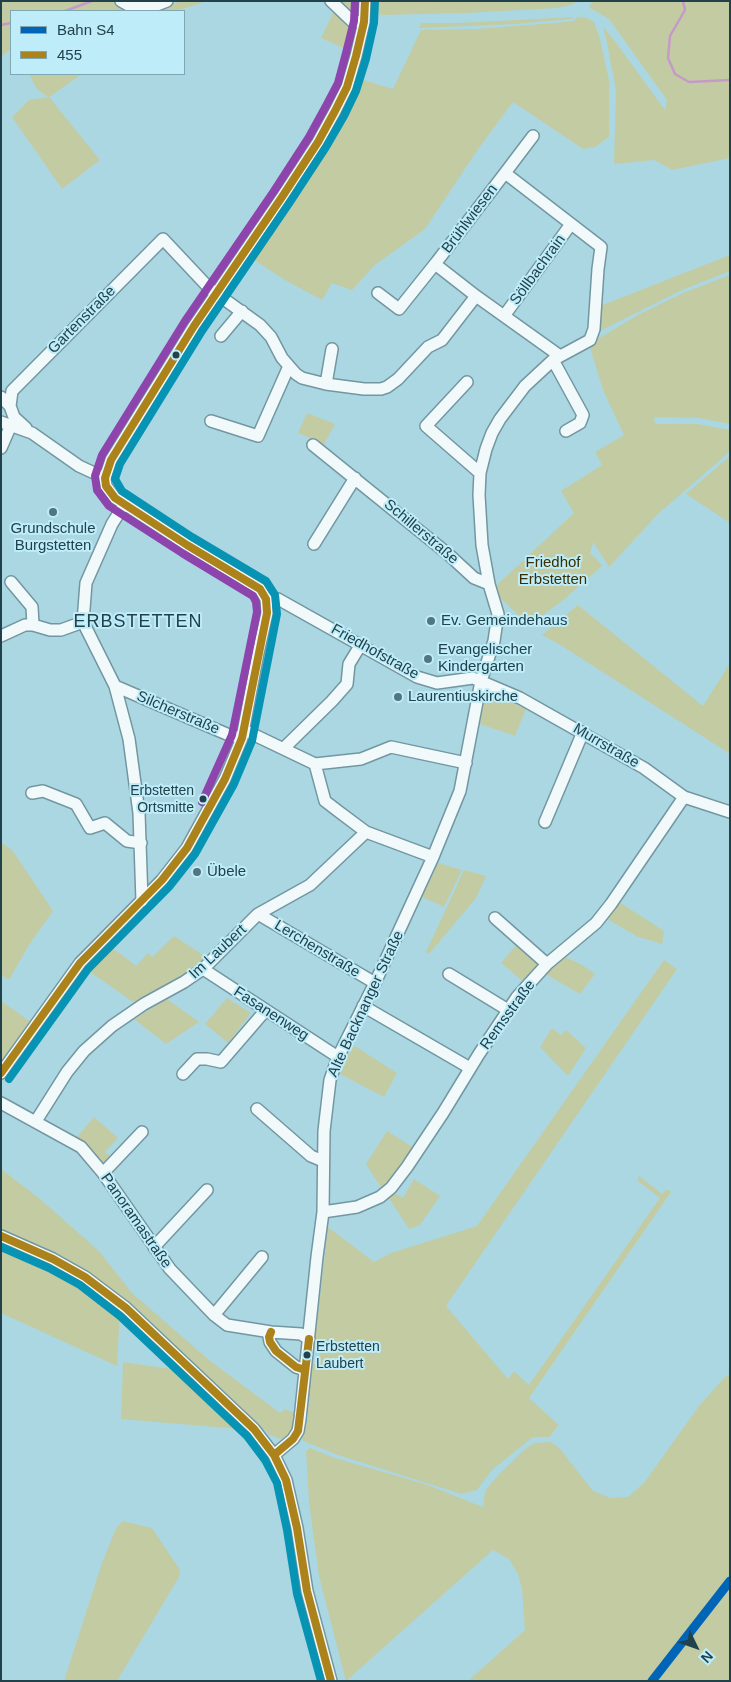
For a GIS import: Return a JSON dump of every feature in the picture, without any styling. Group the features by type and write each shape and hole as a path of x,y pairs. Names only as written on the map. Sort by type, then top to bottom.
{"street":[{"path":"120,1 128,5 140,7 154,6 167,1"},
{"path":"331,1 352,21 364,22"},
{"path":"1,1073 80,963 142,902 187,848 218,792 243,734 267,613 266,599 260,589 124,505 111,494 106,486 105,478 111,460 194,326 318,142 348,86 364,22 365,1"},
{"name":"Brühlwiesen","path":"378,293 399,310 533,136"},
{"name":"Brühlwiesen","path":"505,173 560,215"},
{"name":"Söllbachrain","path":"476,296 556,358 590,340 594,330 601,247 560,215"},
{"name":"Söllbachrain","path":"504,316 571,224"},
{"name":"Gartenstraße","path":"10,406 12,391 163,239 216,294"},
{"name":"Brühlwiesen","path":"435,264 476,296"},
{"path":"216,294 260,325 271,337 282,358 302,378 326,384 364,389 381,389 398,379 422,352 442,340 476,296"},
{"path":"221,336 242,311"},
{"path":"326,384 332,349"},
{"path":"481,681 494,641 498,614 489,584 482,545 479,495 480,473 486,449 500,419 525,386 556,358 584,415 580,423 566,431"},
{"path":"211,421 258,436 289,366"},
{"path":"467,382 426,426 480,473"},
{"path":"1,397 10,406 14,417 32,433 79,466 105,478"},
{"path":"1,448 6,424 32,433"},
{"name":"Schillerstraße","path":"313,445 448,554 474,578 489,584"},
{"path":"314,544 355,478"},
{"path":"124,505 112,524 86,583 83,622 115,686 128,739 139,813 142,902"},
{"path":"11,582 32,607 33,625"},
{"name":"Friedhofstraße","path":"266,599 278,599 417,677 437,683 473,678 481,681"},
{"path":"1,636 26,625 50,630 61,630 83,622"},
{"path":"284,748 347,684 349,664 360,646"},
{"name":"Murrstraße","path":"481,681 520,698 583,732 644,768 684,797 730,812"},
{"name":"Alte Backnanger Straße","path":"274,1455 293,1440 298,1431 323,1212 323,1161 330,1080 338,1057 375,983 433,857 460,791 481,681"},
{"name":"Silcherstraße","path":"115,686 229,735 243,734 264,740 314,764"},
{"path":"545,822 583,732"},
{"path":"433,857 366,832 325,800 314,764 361,759 391,747 466,762"},
{"path":"32,793 42,791 76,804 90,828 105,823 127,842 140,843"},
{"name":"Remsstraße","path":"323,1212 357,1207 380,1197 391,1188 433,1128 517,997 547,964 596,923 684,797"},
{"name":"Im Laubert","path":"36,1121 67,1072 91,1044 112,1026 144,1004 203,969 258,914 310,886 366,832"},
{"name":"Lerchenstraße","path":"258,914 375,983"},
{"path":"495,918 547,964"},
{"name":"Fasanenweg","path":"203,969 338,1057"},
{"path":"449,974 508,1010"},
{"path":"363,1006 470,1068"},
{"path":"183,1074 197,1059 221,1062 265,1011"},
{"name":"Panoramastraße","path":"1,1102 81,1147 104,1173 170,1269 214,1316 227,1325 271,1332 301,1334 309,1339"},
{"path":"257,1109 311,1156 323,1161"},
{"path":"104,1173 142,1132"},
{"path":"154,1247 207,1190"},
{"path":"1,1236 53,1259 85,1277 126,1308 248,1423 274,1455 286,1480 297,1528 307,1591 331,1681"},
{"path":"214,1316 262,1257"},
{"path":"271,1332 270,1342 276,1351 296,1367 305,1370"}],"green space":[{"path":"1,1 114,1 124,7 169,5 180,1 207,1 180,10 10,10 10,50 1,57"},
{"path":"335,1 362,1 359,16 355,18"},
{"path":"378,1 578,1 571,5 557,8 382,15 377,13"},
{"path":"593,1 730,1 730,158 672,170 654,160 614,164 616,90 603,28 614,40 665,110 667,100 609,19 590,8 589,6"},
{"path":"335,9 357,34 340,91 314,141 252,231 254,222 310,140 336,90 348,50 321,38"},
{"path":"574,17 572,19 514,24 419,28 421,23"},
{"path":"577,17 587,18 594,22 600,39 609,80 609,137 595,147 583,149 513,102 476,152 425,229 375,265 352,290 332,283 322,300 285,280 251,258 321,155 355,93 360,79 393,89 421,30 475,29 556,23 574,21"},
{"path":"30,75 81,75 49,97 100,160 62,189 12,117 29,100 48,97 37,89"},
{"path":"730,255 730,271 682,290 602,330 600,329 600,306"},
{"name":"Friedhof Erbstetten","path":"730,275 730,424 699,418 654,417 655,424 697,424 730,430 730,450 658,514 609,567 593,542 590,554 602,566 562,601 532,623 518,615 500,598 497,585 574,513 561,491 602,465 595,452 624,435 603,390 589,344 638,315 683,293"},
{"path":"307,413 335,424 322,448 308,437 298,433"},
{"path":"730,456 730,523 686,494"},
{"path":"578,605 703,706 730,663 730,754 542,635"},
{"path":"492,693 526,709 515,736 480,724 484,701 486,696"},
{"path":"1,842 13,851 53,911 29,945 9,980 1,975"},
{"path":"438,863 462,870 444,907 422,897"},
{"path":"464,870 486,876 476,898 429,954 426,952"},
{"path":"619,902 664,931 662,945 638,937 609,920 608,917"},
{"path":"174,936 206,957 198,965 136,1004 87,970 110,946 136,966 148,953 152,957"},
{"path":"517,944 539,965 524,982 501,963"},
{"path":"565,957 595,974 580,994 545,974"},
{"path":"664,960 677,969 446,1306 508,1379 514,1371 529,1385 660,1198 637,1180 639,1176 662,1194 667,1189 671,1192 529,1398 559,1425 549,1437 533,1437 492,1470 477,1490 461,1494 338,1455 303,1441 307,1421 312,1364 319,1364 320,1351 314,1349 328,1227 374,1262 391,1253 477,1226"},
{"path":"227,998 251,1013 228,1043 205,1024"},
{"path":"167,999 199,1022 166,1044 134,1019"},
{"path":"1,1001 31,1022 1,1064"},
{"path":"552,1028 561,1035 566,1030 586,1048 568,1076 540,1047"},
{"path":"353,1045 397,1073 384,1097 340,1074"},
{"path":"94,1117 118,1138 105,1152 111,1157 103,1163 76,1138"},
{"path":"387,1131 414,1148 395,1177 382,1189 366,1164"},
{"path":"1,1169 40,1199 99,1251 132,1293 209,1360 280,1413 285,1409 296,1414 293,1431 280,1439 270,1435 124,1300 89,1274 57,1255 1,1230"},
{"path":"414,1179 440,1196 420,1225 409,1229 389,1198 396,1194 403,1198"},
{"path":"1,1241 81,1279 120,1309 117,1366 1,1313"},
{"path":"123,1362 178,1370 239,1429 121,1419"},
{"path":"730,1374 730,1574 647,1681 468,1681 525,1630 522,1589 518,1574 509,1559 493,1550 346,1681 319,1576 309,1502 306,1451 308,1449 310,1448 335,1458 425,1484 483,1507 485,1491 499,1474 525,1449 534,1443 551,1442 560,1449 593,1491 611,1498 628,1497 644,1483 699,1406 724,1378"},
{"path":"123,1521 152,1528 180,1570 179,1577 117,1681 64,1681 102,1563 116,1528"},
{"path":"730,1586 730,1681 657,1681 725,1592"}],"waterway":[{"path":"68,10 92,1"},
{"path":"683,1 685,10 670,36 668,58 675,74 689,82 730,80"},
{"path":"1,25 10,23"}],"rail line":[{"name":"S4","path":"652,1681 730,1581"}],"transit line":[{"path":"202,802 232,735 257,612 256,602 253,596 109,506 97,490 95,476 102,455 185,321 274,191 309,137 326,106 338,83 354,21 355,1"},
{"name":"455","path":"1,1073 80,963 162,880 187,848 225,779 242,738 267,613 266,599 260,589 187,545 115,498 106,486 105,478 111,460 194,326 282,197 318,142 335,111 347,87 356,56 364,22 365,1"},
{"path":"9,1079 88,969 169,887 195,854 234,784 252,741 277,614 275,595 266,581 192,537 122,491 115,479 120,464 202,331 290,202 344,116 356,91 366,59 374,23 375,1"},
{"name":"455","path":"1,1236 53,1259 85,1277 126,1308 254,1429 274,1455 286,1480 297,1528 307,1591 331,1681"},
{"path":"1,1247 49,1268 80,1285 120,1316 247,1436 265,1460 277,1483 287,1530 297,1594 321,1681"},
{"name":"455","path":"271,1332 270,1342 276,1351 296,1367 305,1370"},
{"name":"455","path":"274,1455 293,1439 298,1431 309,1339"}],"place":[{"name":"Grundschule Burgstetten","path":"53,512"},
{"name":"Ev. Gemeindehaus","path":"431,621"},
{"name":"Evangelischer Kindergarten","path":"428,659"},
{"name":"Laurentiuskirche","path":"398,697"},
{"name":"Erbstetten Ortsmitte","path":"203,799"},
{"name":"Übele","path":"197,872"},
{"name":"Erbstetten Laubert","path":"307,1355"}],"district":[{"name":"ERBSTETTEN","path":"138,622"}]}
